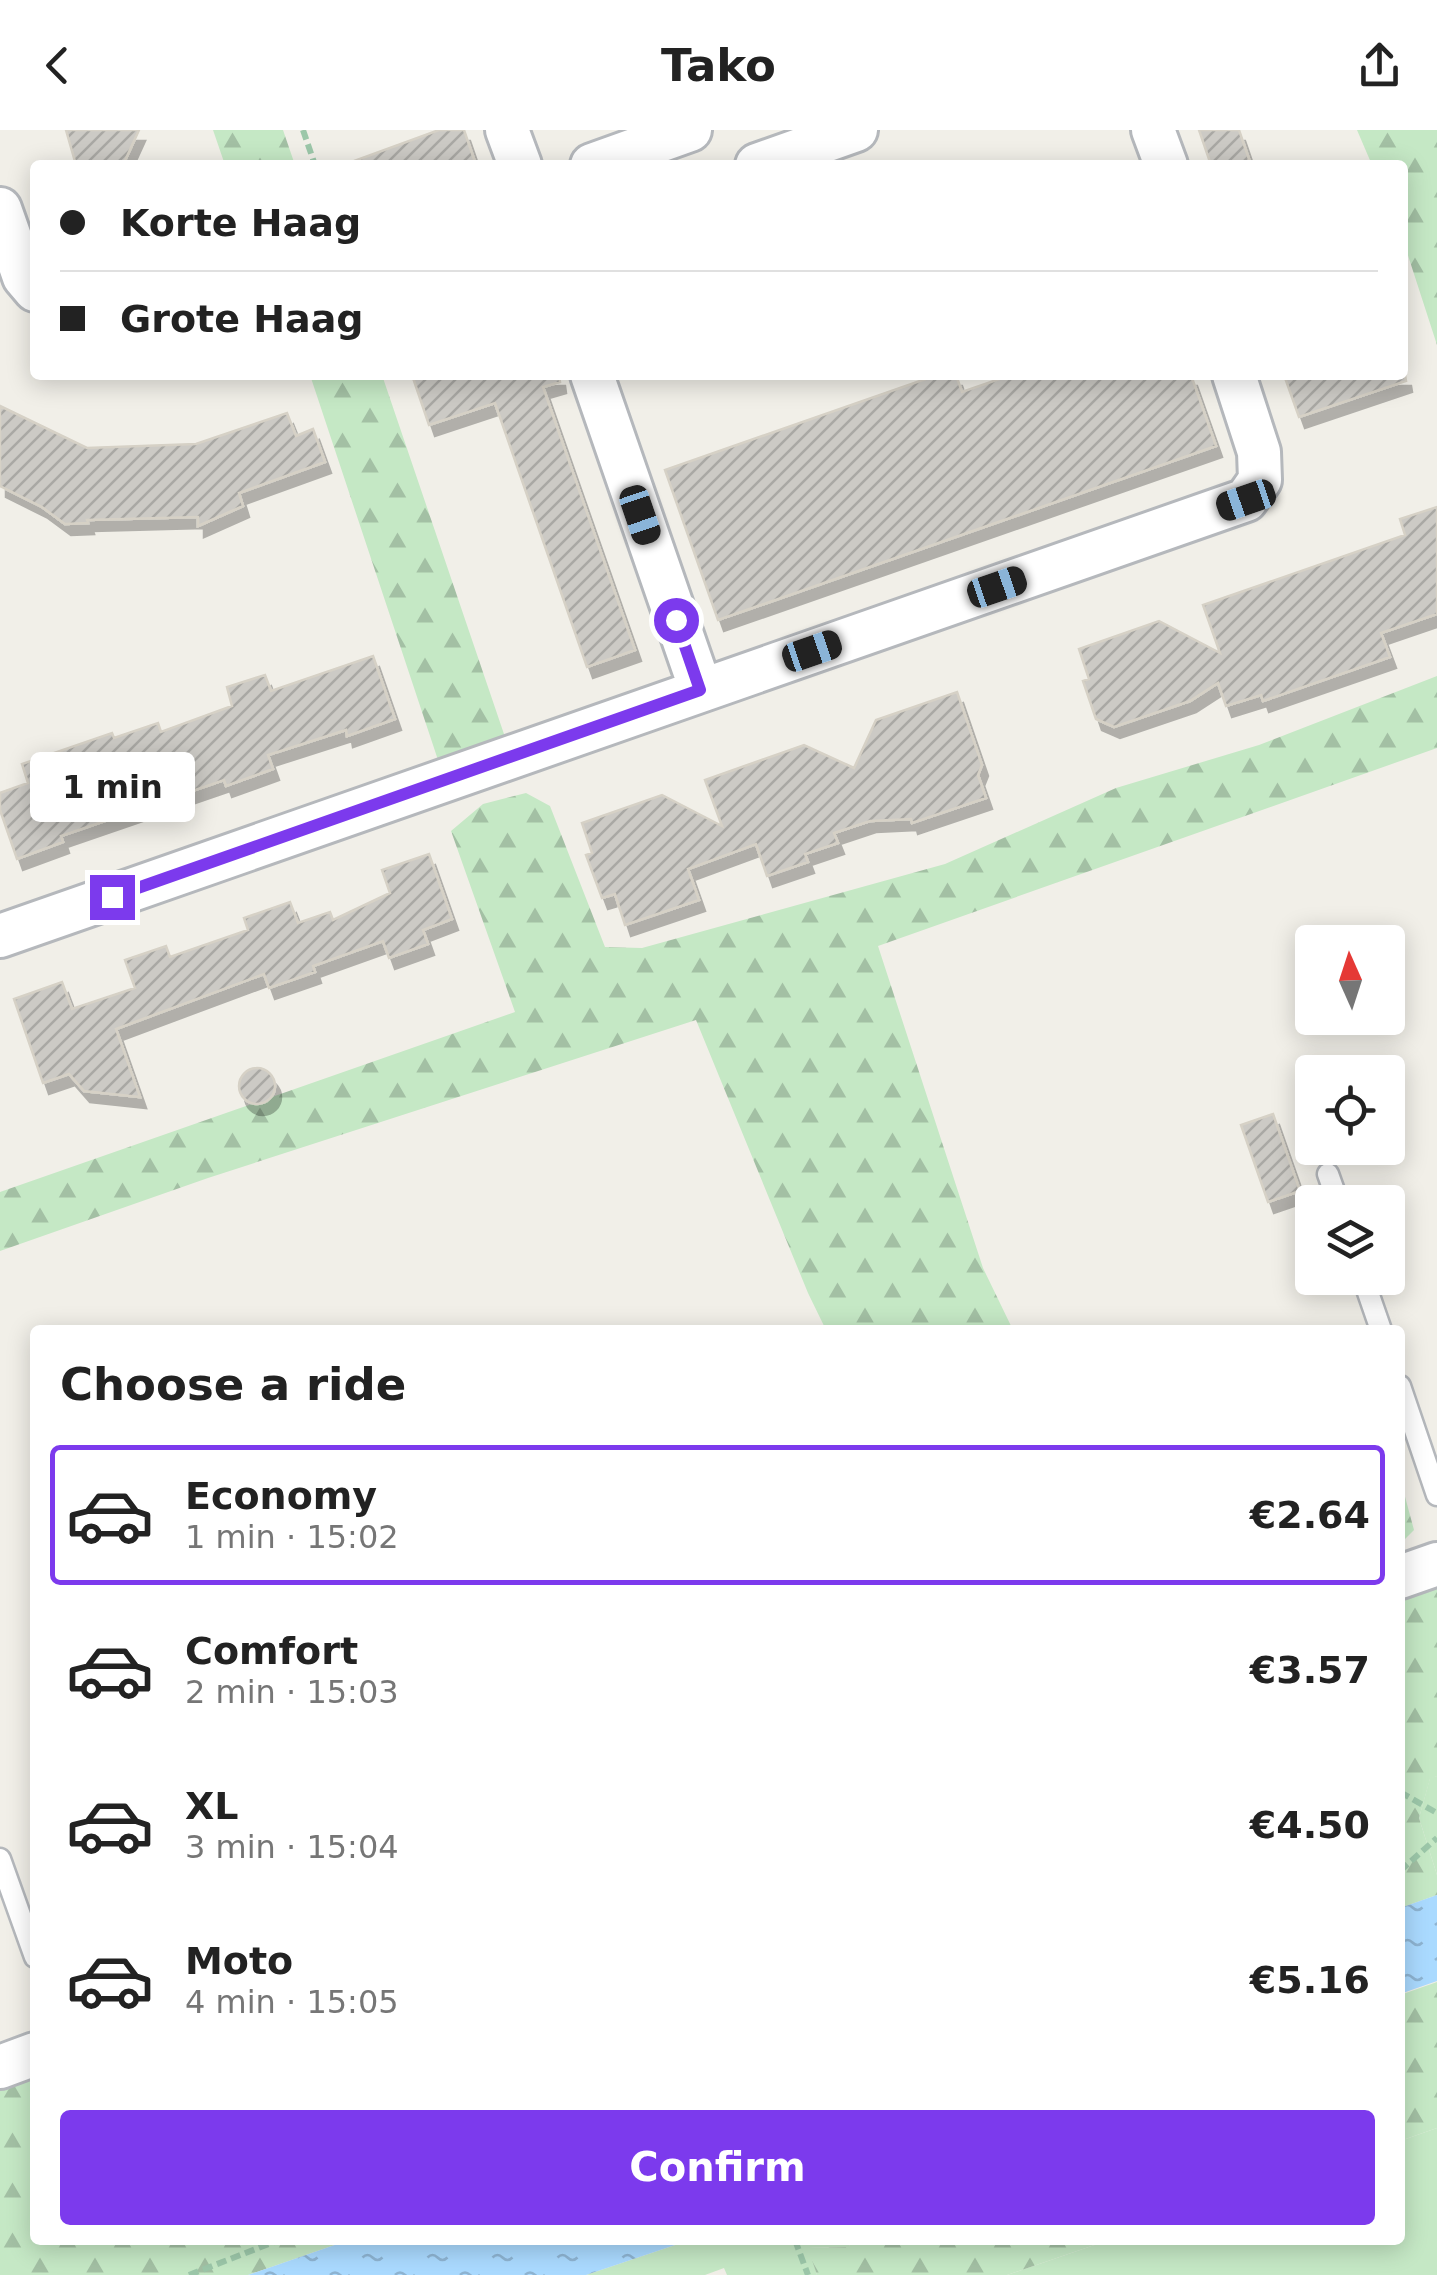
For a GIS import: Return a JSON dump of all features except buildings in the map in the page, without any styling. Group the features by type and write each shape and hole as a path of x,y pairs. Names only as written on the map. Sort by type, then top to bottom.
{"street":[{"path":"508,130 518,160"},
{"path":"606,160 690,130"},
{"path":"771,160 856,130"},
{"path":"1153,130 1164,160"},
{"path":"0,209 30,284"},
{"path":"594,380 700,690"},
{"path":"0,936 1246,500 1260,480 1259,452 1236,380"},
{"path":"1405,1575 1437,1564"},
{"path":"0,2066 30,2056"}],"lane":[{"path":"1328,1174 1332,1185"},
{"path":"1369,1295 1379,1325"},
{"path":"1405,1401 1437,1495"},
{"path":"0,1859 30,1943"}],"path":[{"path":"302,130 313,160"},
{"path":"1405,1795 1437,1812"},
{"path":"1405,1867 1437,1838"},
{"path":"189,2275 266,2245"},
{"path":"797,2245 808,2275"}],"green space":[{"path":"213,130 283,130 293,160 223,160"},
{"path":"1357,130 1437,130 1437,345 1408,255 1408,160 1370,160"},
{"path":"312,380 384,380 505,737 438,760"},
{"path":"1437,676 1437,748 878,946 983,1268 1011,1325 824,1325 696,1020 208,1178 0,1251 0,1192 515,1012 451,831 483,804 526,793 550,806 605,947 642,948 945,864 1116,788 1259,745"},
{"path":"1405,1497 1414,1530 1405,1539"},
{"path":"1437,1573 1437,1776 1430,1779 1419,1818 1437,1875 1437,1895 1405,1906 1405,1584"},
{"path":"1437,1776 1437,1875 1419,1818 1430,1778"},
{"path":"1437,1982 1437,2128 1405,2139 1405,1993"},
{"path":"30,2067 30,2245 335,2245 248,2275 0,2275 0,2077"},
{"path":"1437,2128 1437,2275 1007,2275 1094,2245 1405,2245 1405,2139"},
{"path":"675,2245 849,2245 809,2248 817,2275 727,2275 724,2268 705,2275 586,2275"},
{"path":"1094,2245 1007,2275 817,2275 808,2248"}],"water":[{"path":"1437,1895 1437,1981 1405,1992 1405,1906"},
{"path":"335,2245 675,2245 586,2275 248,2275"}],"route":[{"path":"112,897 700,690 676,620"}]}
